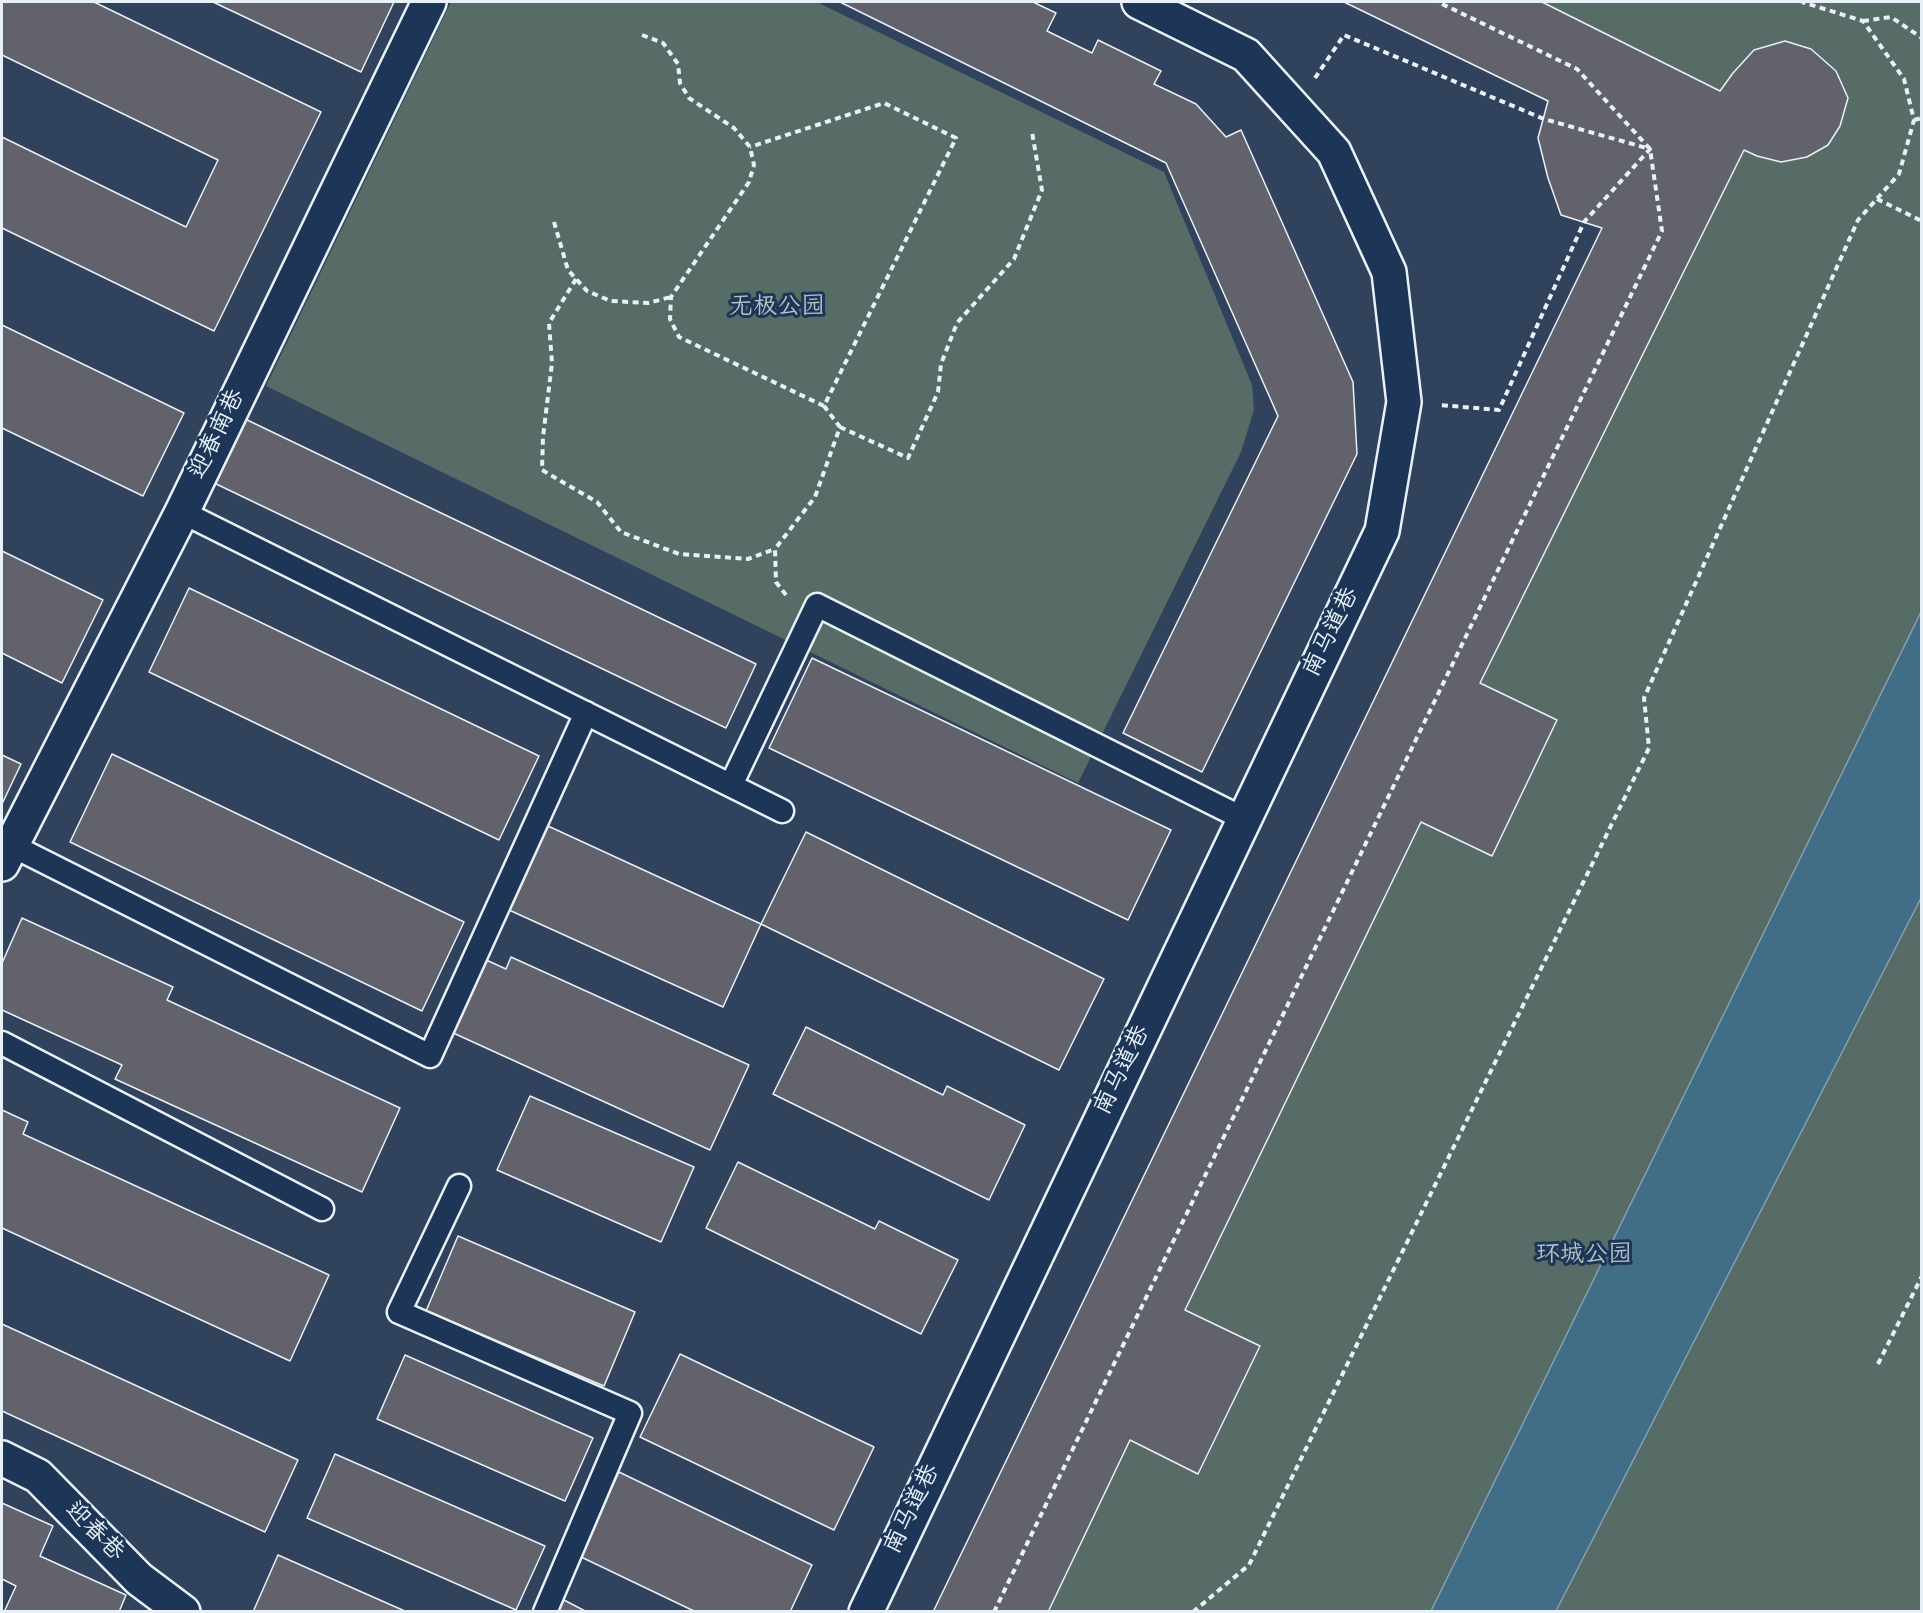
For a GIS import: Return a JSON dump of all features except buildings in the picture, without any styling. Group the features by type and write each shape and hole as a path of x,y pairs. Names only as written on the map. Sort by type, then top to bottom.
{"street":[{"name":"迎春南巷","path":"6,854 182,512 429,2"},
{"name":"南马道巷","path":"866,1611 1382,531 1404,402 1389,272 1334,152 1246,55 1139,2"},
{"name":"迎春巷","path":"2,1458 38,1476 139,1579 183,1611"}],"lane":[{"path":"182,512 782,811"},
{"path":"730,785 817,605 1244,819"},
{"path":"6,854 430,1056 586,713"},
{"path":"2,1043 322,1209"},
{"path":"459,1186 399,1312 630,1413 545,1611"}],"path":[{"path":"994,1611 1662,231 1650,149 1576,69 1438,2"},
{"path":"1802,2 1863,21 1891,17 1922,38"},
{"path":"1193,1611 1250,1565 1648,748 1644,698 1858,220 1899,174 1914,120 1904,79 1863,21"},
{"path":"642,35 663,44 678,64 680,82 689,98 734,128 750,147 754,165 749,182 671,297 670,319 679,337 824,406 840,427 908,458 938,392 941,364 957,323 1014,259 1042,190 1032,132"},
{"path":"1294,108 1344,35 1544,119 1650,149"},
{"path":"750,147 884,103 956,138 824,406"},
{"path":"1914,120 1922,118"},
{"path":"1404,402 1499,410 1584,222 1650,149"},
{"path":"1877,199 1922,221"},
{"path":"554,222 568,270 587,291 611,301 648,303 671,297"},
{"path":"576,279 549,323 552,363 543,437 542,470 597,502 621,532 679,555 748,559 775,549 815,497 840,427"},
{"path":"775,549 776,582 808,624"},
{"path":"1878,1364 1922,1276"}],"green space":[{"name":"无极公园","path":"451,2 817,2 1164,172 1252,385 1254,410 1241,452 1078,783 266,386"},
{"name":"环城公园","path":"1542,2 1921,2 1921,1611 1048,1612 1130,1440 1199,1474 1260,1347 1185,1310 1421,822 1492,856 1557,721 1480,683 1744,150 1781,162 1807,157 1828,145 1840,126 1848,98 1836,71 1811,49 1785,41 1754,50 1720,91"}],"water":[{"path":"1921,612 1921,898 1556,1611 1431,1611"}]}
